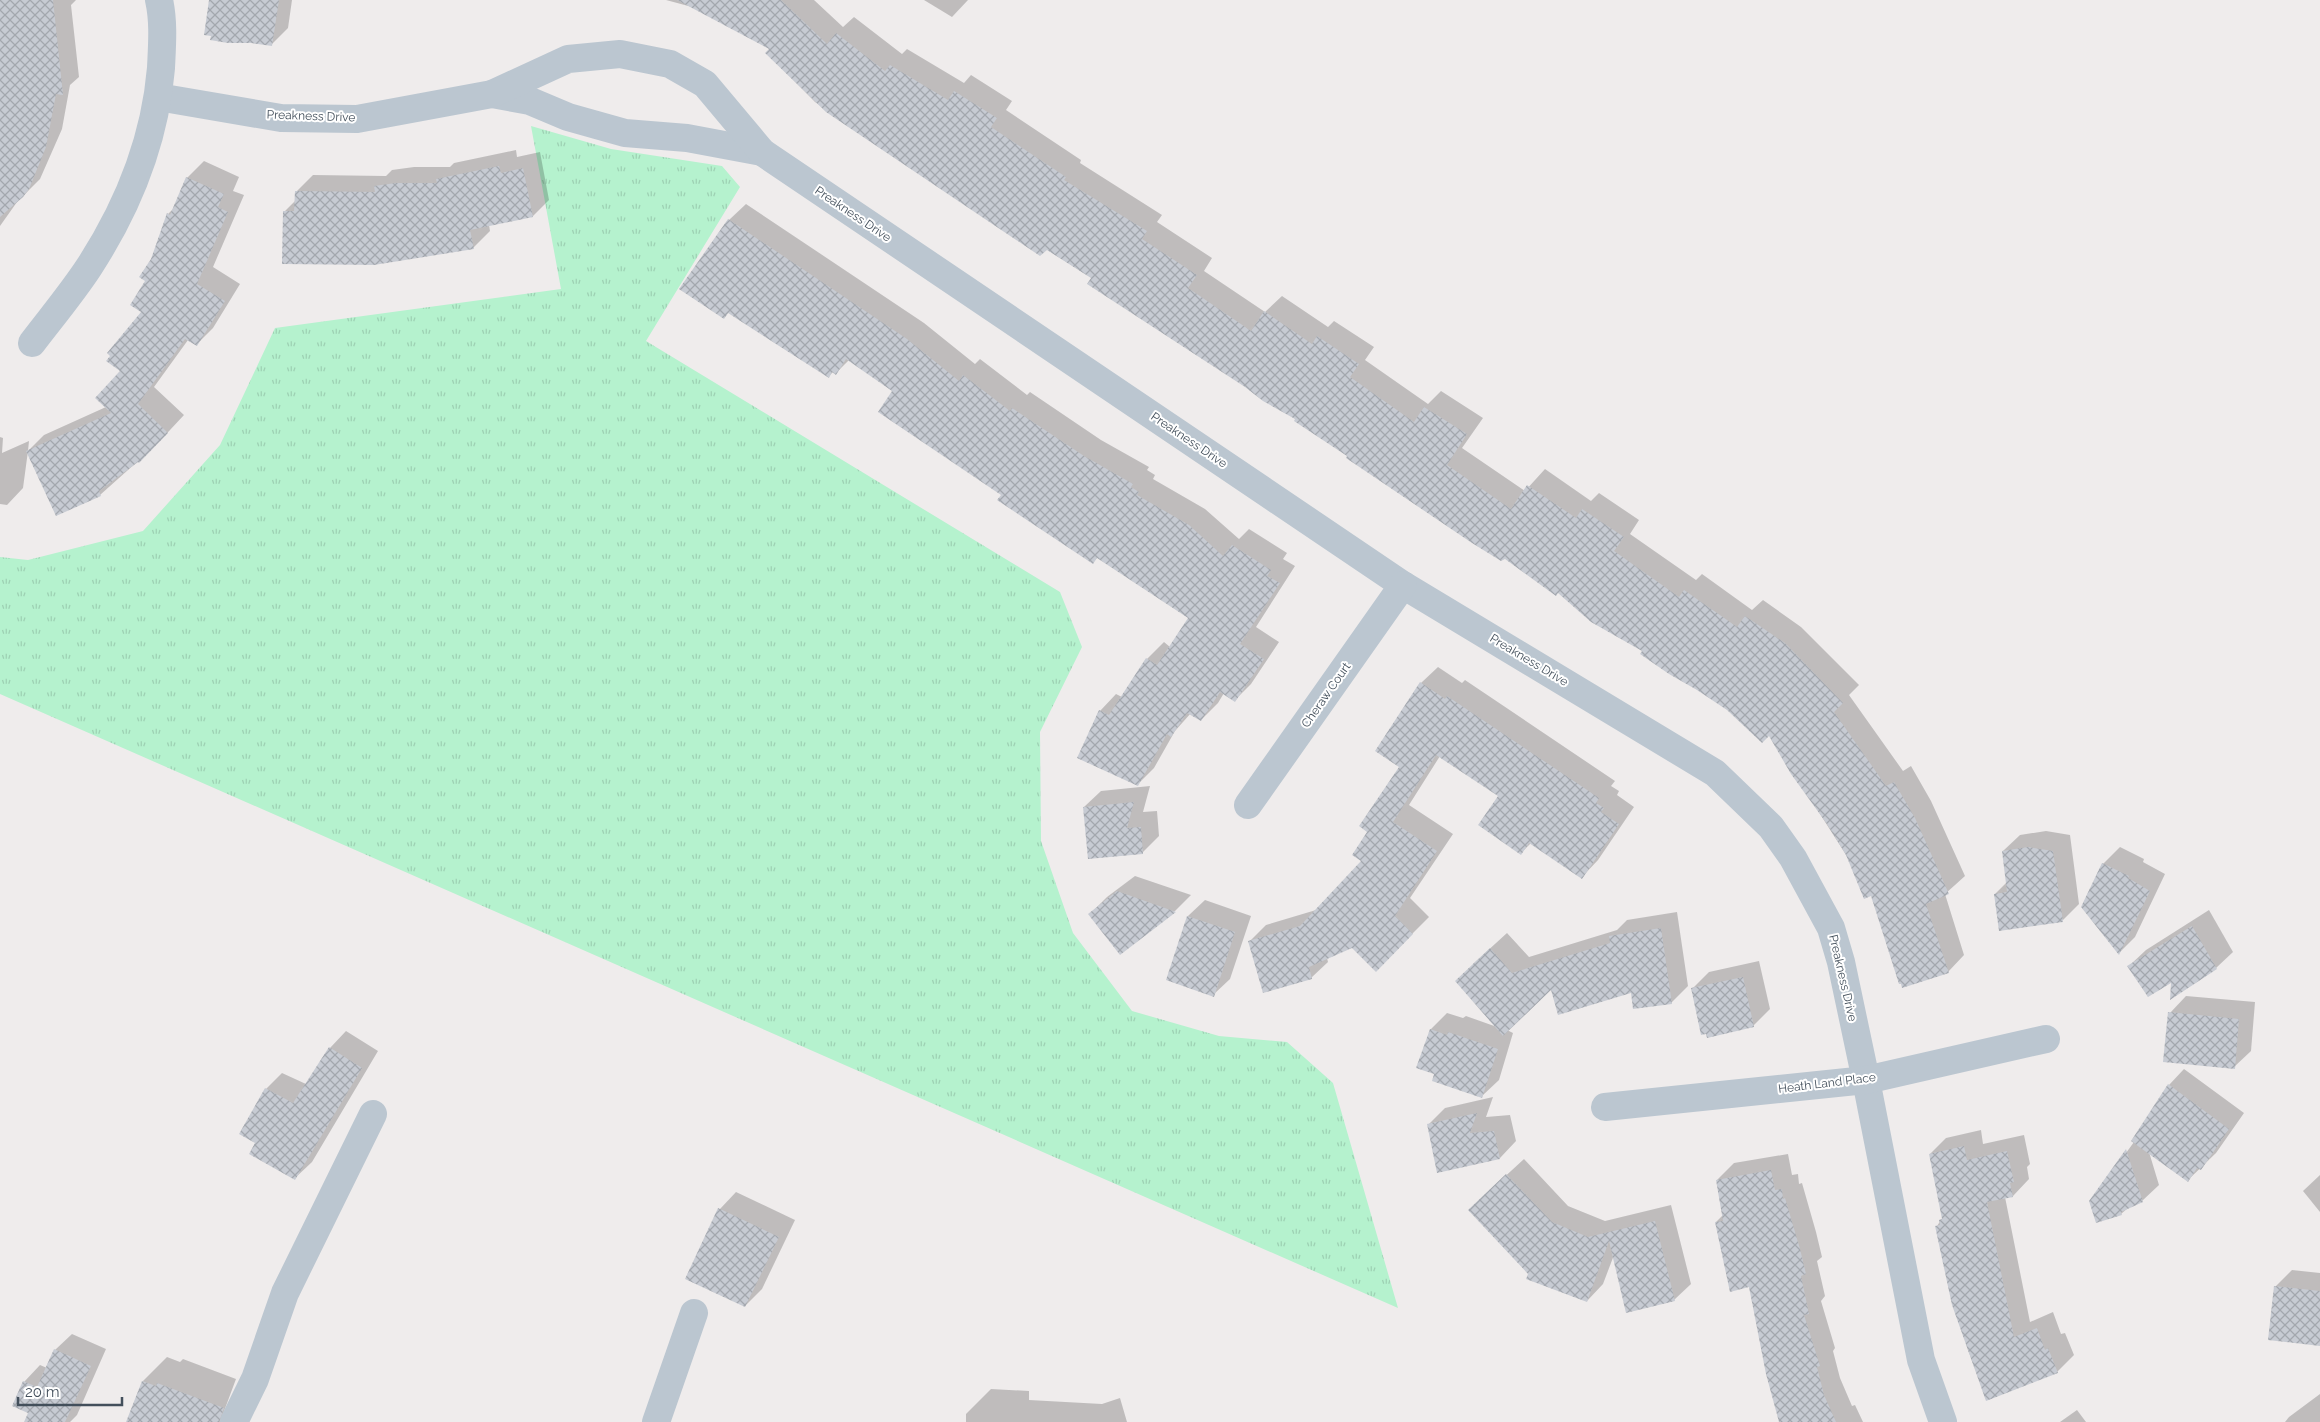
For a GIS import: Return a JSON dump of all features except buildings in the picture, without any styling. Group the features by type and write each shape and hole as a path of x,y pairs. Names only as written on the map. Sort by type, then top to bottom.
{"street":[{"path":"32,343 89,267 124,204 151,135 158,97 162,42 159,0"},
{"name":"Preakness Drive","path":"158,97 281,118 357,119 492,94 568,59 620,54 670,64 705,84 762,152 1403,585 1715,772 1771,827 1793,858 1831,928 1841,962 1866,1080 1921,1360 1943,1422"},
{"name":"Preakness Drive","path":"492,94 530,101 568,117 625,133 687,138 762,152"},
{"name":"Cheraw Court","path":"1248,805 1403,585"},
{"name":"Heath Land Place","path":"1605,1107 1866,1080 2046,1039"},
{"path":"234,1422 255,1379 285,1293 373,1114"},
{"path":"656,1422 694,1313"}],"green space":[{"path":"531,126 611,149 722,166 740,187 646,341 1060,592 1082,647 1040,732 1041,841 1073,933 1132,1011 1219,1036 1287,1042 1333,1083 1398,1308 0,694 0,557 28,560 143,531 220,445 275,328 561,289"}]}
